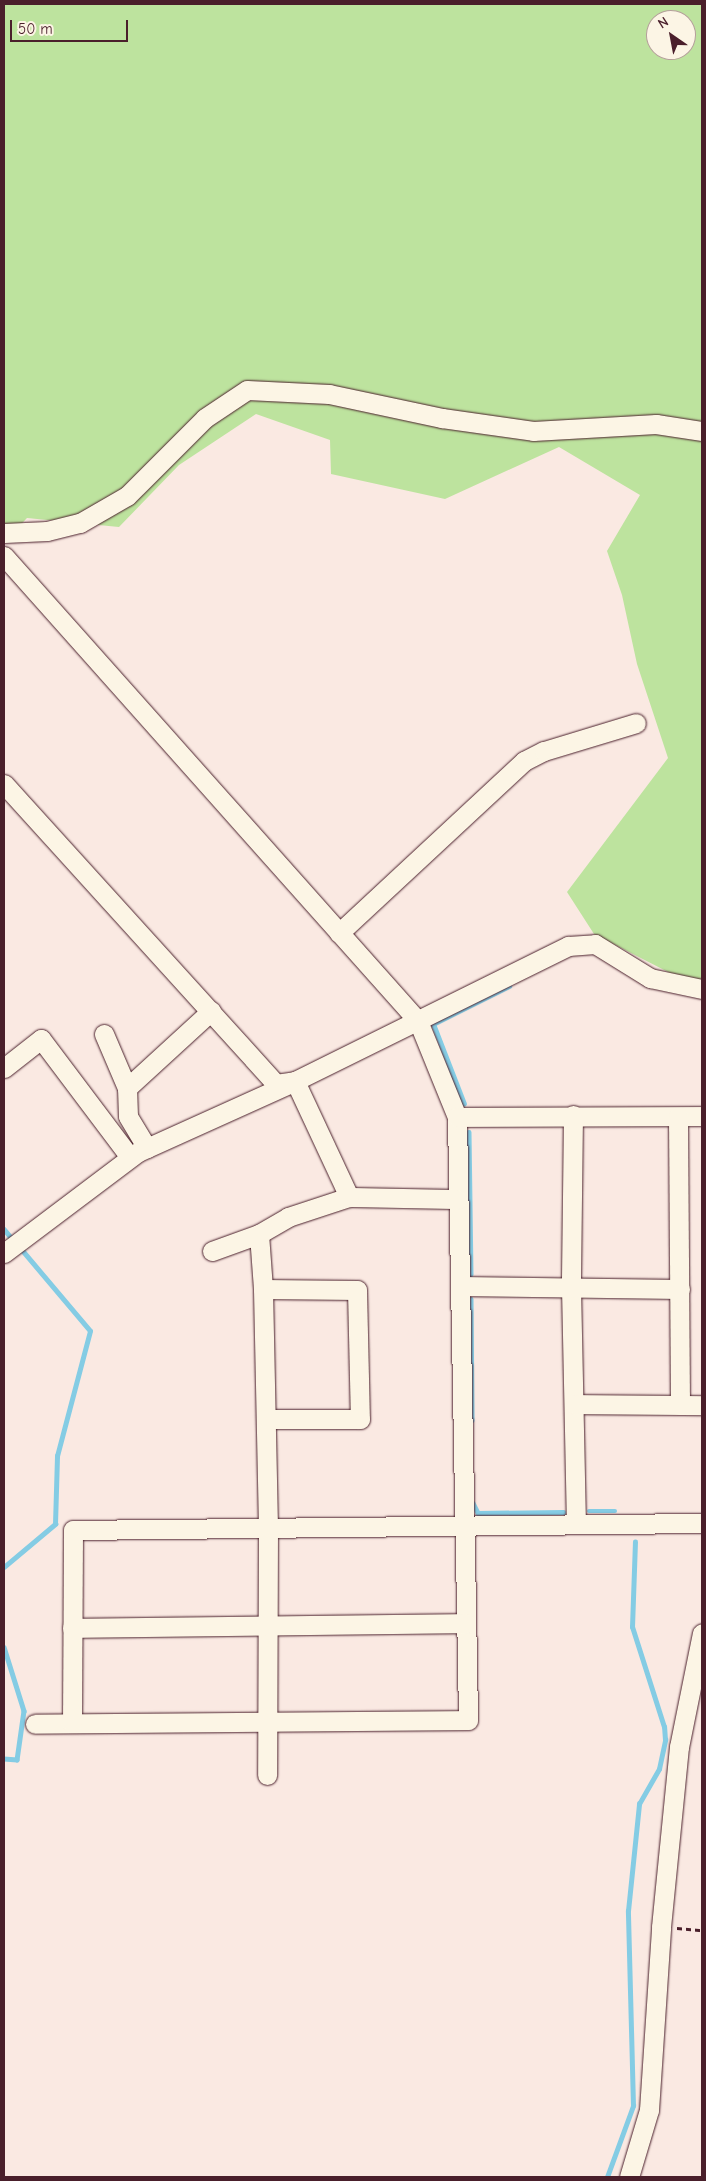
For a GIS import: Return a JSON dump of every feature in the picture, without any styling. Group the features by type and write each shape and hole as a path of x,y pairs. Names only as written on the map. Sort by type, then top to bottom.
{"street":[{"path":"4,533 46,531 80,523 127,496 205,418 247,390 330,394 442,418 533,431 656,424 702,431"},
{"path":"4,556 418,1021 458,1117 457,1199 468,1720 35,1724"},
{"path":"339,933 524,761 544,752 636,723"},
{"path":"4,784 276,1084 295,1081"},
{"path":"4,1253 138,1152 295,1081 568,946 595,944 660,982 702,989"},
{"path":"127,1088 211,1011"},
{"path":"104,1034 127,1088 128,1116 138,1152"},
{"path":"4,1068 41,1039 138,1152"},
{"path":"295,1081 349,1196"},
{"path":"458,1117 573,1115 702,1116"},
{"path":"573,1115 571,1287 575,1404 576,1523"},
{"path":"678,1117 680,1405"},
{"path":"212,1252 259,1234 288,1217 349,1196 457,1199"},
{"path":"259,1234 263,1289 268,1528 267,1775"},
{"path":"460,1286 680,1289"},
{"path":"263,1289 357,1290 360,1419 266,1419"},
{"path":"575,1404 702,1405"},
{"path":"72,1723 73,1530 463,1527 576,1523 702,1522"},
{"path":"72,1628 466,1623"},
{"path":"629,2177 649,2110 661,1927 679,1747 702,1633"}],"path":[{"path":"661,1927 702,1930"}],"green space":[{"path":"4,4 702,4 702,980 670,973 594,934 567,892 668,758 637,664 622,595 607,551 640,495 559,447 445,499 331,474 330,440 256,414 179,465 119,527 27,518 4,542"}],"waterway":[{"path":"464,1104 433,1024 509,986"},
{"path":"469,1132 471,1274"},
{"path":"4,1229 14,1241"},
{"path":"4,1567 55,1524 57,1456 90,1331 19,1247"},
{"path":"471,1299 472,1420"},
{"path":"473,1503 478,1513 563,1512"},
{"path":"589,1511 615,1511"},
{"path":"607,2177 633,2106 628,1911 639,1804 659,1769 665,1740 664,1727 632,1627 635,1542"},
{"path":"4,1647 24,1711 17,1760 4,1759"}]}
